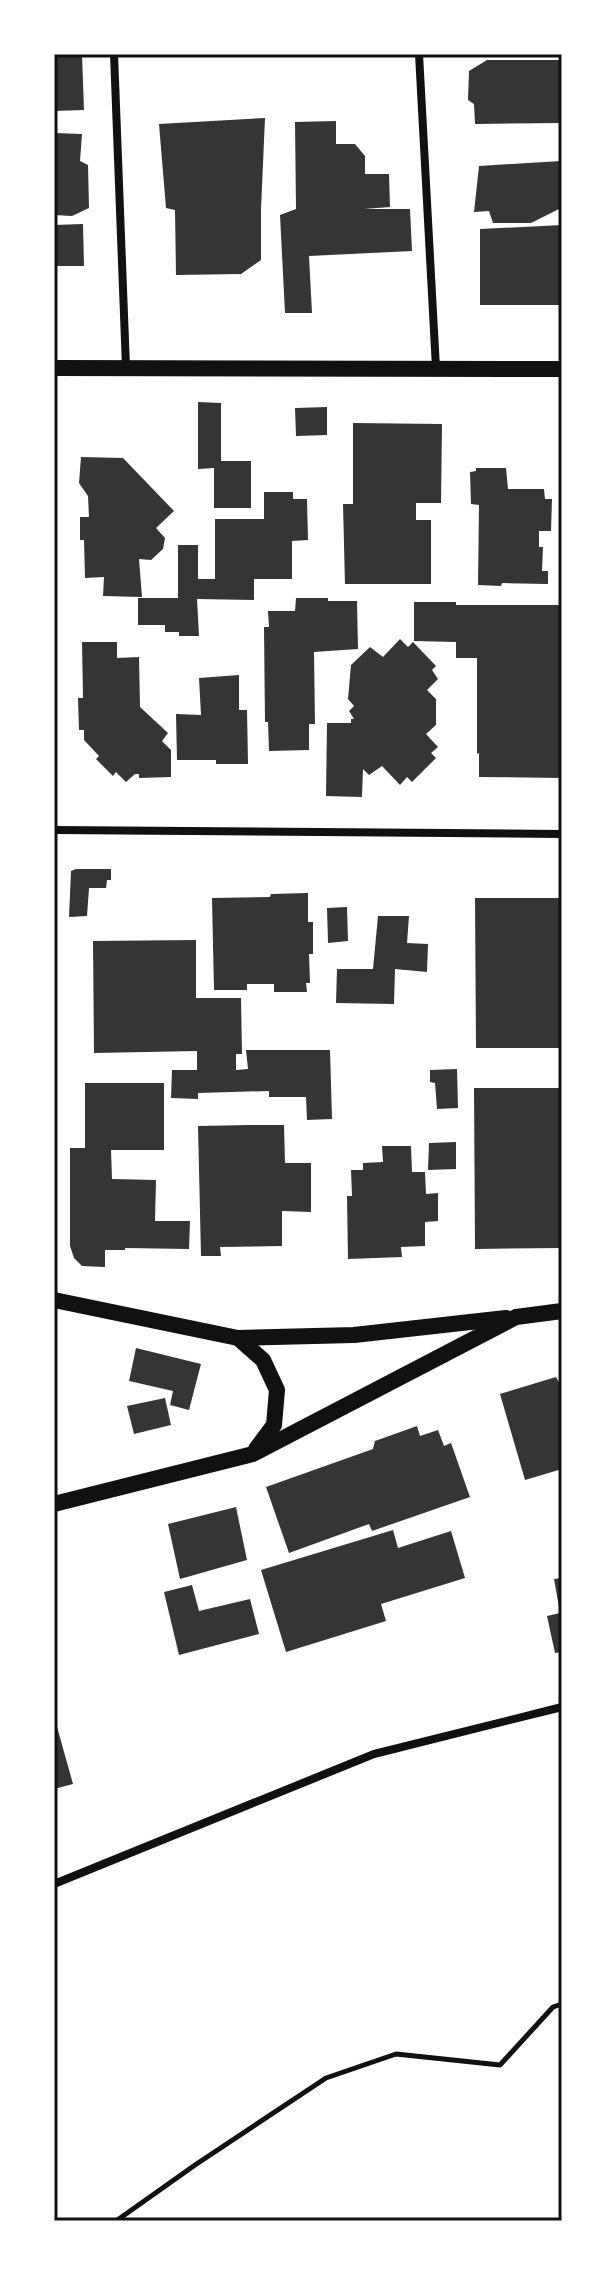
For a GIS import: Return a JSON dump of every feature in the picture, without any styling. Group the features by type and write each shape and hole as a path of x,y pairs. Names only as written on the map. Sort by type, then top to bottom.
{"main road":[{"path":"54,368 562,369"},
{"path":"54,1300 238,1338 354,1335 562,1311"},
{"path":"54,1504 253,1454 516,1317"},
{"path":"238,1338 263,1360 277,1390 274,1425 253,1454"}],"street":[{"path":"114,54 126,367"},
{"path":"419,54 436,368"},
{"path":"54,830 562,834"},
{"path":"54,1884 374,1754 562,1707"}],"path":[{"path":"116,2221 326,2078 396,2054 500,2065 553,2007 562,2004"}],"building":[{"path":"54,54 82,54 84,110 54,111"},
{"path":"487,60 559,60 562,123 475,124 474,104 468,100 469,71"},
{"path":"265,118 261,260 241,274 176,275 175,210 166,208 159,124"},
{"path":"336,121 336,144 355,144 365,156 365,174 389,174 390,207 364,209 410,209 412,251 309,256 312,313 285,313 280,215 296,209 295,122"},
{"path":"54,133 82,134 80,161 88,165 89,208 72,216 54,215"},
{"path":"561,161 561,208 531,223 493,223 489,211 474,212 479,166"},
{"path":"83,224 84,266 54,266 54,225"},
{"path":"562,225 562,305 480,305 480,229"},
{"path":"198,402 221,403 221,461 251,461 251,508 214,508 214,468 198,469"},
{"path":"327,407 327,435 296,436 295,408"},
{"path":"353,423 442,424 441,503 416,503 416,520 431,520 431,584 345,584 343,504 353,504"},
{"path":"81,457 123,458 174,511 156,528 165,538 163,549 151,560 139,559 142,597 103,596 104,577 85,578 80,517 89,517 88,496 79,483"},
{"path":"476,468 506,468 508,489 544,489 545,499 552,499 551,531 539,531 539,547 543,547 542,571 548,571 548,584 478,585 479,505 471,504 470,472 476,471"},
{"path":"264,492 293,492 293,499 307,499 308,540 292,541 292,579 254,579 254,600 197,599 199,636 165,632 165,625 138,625 138,598 178,598 178,545 198,545 198,579 215,579 215,519 264,519"},
{"path":"296,598 357,601 358,649 314,652 315,724 309,724 309,750 269,751 268,722 265,722 264,627 269,627 268,611 295,611"},
{"path":"414,602 562,605 562,778 479,777 477,658 456,658 456,642 414,641"},
{"path":"400,639 408,647 413,642 436,666 432,670 438,679 427,690 436,699 436,725 426,734 438,747 431,753 436,758 412,782 407,777 400,785 382,766 369,775 363,769 362,797 326,796 327,723 351,723 354,719 349,711 354,706 348,699 351,665 370,647 383,657"},
{"path":"82,642 117,642 117,658 139,657 140,707 168,733 162,741 171,750 171,777 139,778 139,774 135,774 126,782 116,772 113,776 96,759 99,756 84,740 84,730 79,730 78,698 83,698"},
{"path":"239,675 239,710 247,710 248,764 177,760 176,714 201,715 199,678"},
{"path":"111,869 111,880 107,880 106,888 89,888 87,916 69,917 71,871"},
{"path":"308,893 308,922 313,922 313,954 309,954 310,983 306,983 307,992 274,992 274,984 247,984 247,990 214,990 212,898"},
{"path":"475,898 562,898 562,1048 476,1048"},
{"path":"347,907 348,941 328,943 327,908"},
{"path":"378,916 409,916 407,943 428,944 427,972 395,969 394,1004 336,1003 337,969 373,969"},
{"path":"196,940 196,998 241,998 242,1054 236,1054 236,1070 248,1069 246,1050 330,1050 332,1119 307,1120 306,1097 269,1097 269,1091 198,1093 198,1099 171,1098 172,1070 197,1070 197,1051 94,1053 93,941"},
{"path":"457,1069 458,1108 437,1109 435,1083 430,1082 430,1070"},
{"path":"85,1083 164,1083 164,1150 111,1150 112,1179 156,1180 155,1221 190,1221 189,1249 105,1250 105,1267 82,1266 74,1258 70,1246 70,1148 85,1148"},
{"path":"474,1088 562,1088 562,1248 475,1249"},
{"path":"284,1125 285,1163 311,1163 311,1212 282,1211 282,1246 220,1247 221,1256 201,1256 198,1126"},
{"path":"456,1142 456,1169 428,1170 429,1143"},
{"path":"382,1146 411,1146 412,1172 425,1172 426,1194 438,1193 438,1221 425,1222 425,1246 401,1247 402,1257 348,1259 347,1196 352,1196 351,1170 363,1170 363,1163 383,1162"},
{"path":"136,1348 201,1364 189,1410 170,1405 173,1391 129,1381"},
{"path":"556,1377 562,1383 562,1469 525,1480 500,1394"},
{"path":"165,1398 171,1425 134,1434 127,1406"},
{"path":"417,1426 420,1436 438,1430 444,1446 451,1443 470,1497 372,1531 369,1524 289,1553 266,1487 373,1449 375,1441"},
{"path":"236,1507 247,1560 180,1579 168,1524"},
{"path":"393,1530 398,1548 451,1531 465,1578 381,1604 386,1621 286,1652 261,1570"},
{"path":"562,1578 562,1652 555,1653 547,1616 560,1613 554,1579"},
{"path":"192,1585 199,1611 250,1599 259,1634 179,1655 164,1592"},
{"path":"54,1716 73,1784 54,1789"}]}
